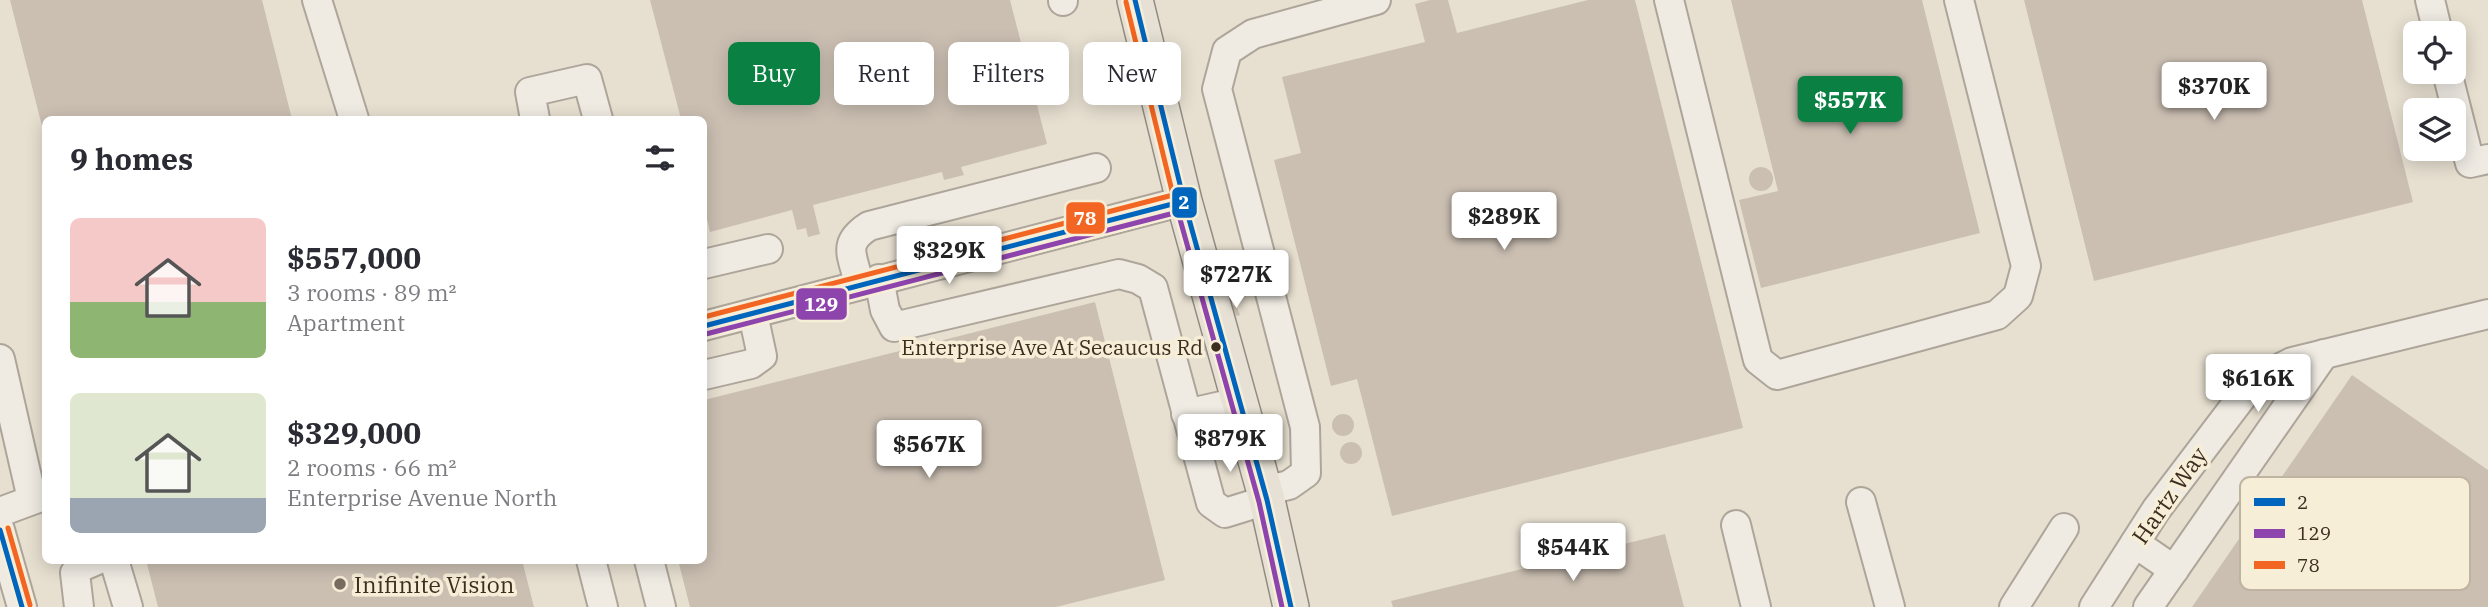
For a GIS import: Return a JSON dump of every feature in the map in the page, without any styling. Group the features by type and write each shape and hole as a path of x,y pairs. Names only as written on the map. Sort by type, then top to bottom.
{"main road":[{"path":"1135,0 1184,201 1266,496 1291,607"}],"street":[{"path":"317,0 353,116"},
{"path":"1096,168 869,226 854,236 851,243 894,327 1119,274 1138,279 1153,288 1211,503 1225,513 1289,485 1306,473 1305,427 1217,89 1227,51 1253,34 1376,0"},
{"path":"1669,0 1758,360 1777,375 1997,314 2018,296 2026,266 1959,0"},
{"path":"2430,0 2435,21"},
{"path":"535,116 530,92 587,79 597,116"},
{"path":"2450,84 2470,163 2488,159"},
{"path":"707,325 1184,201"},
{"path":"707,263 768,249"},
{"path":"707,374 751,364 762,356 753,314"},
{"name":"Hartz Way","path":"2094,607 2135,543 2248,386 2282,365 2488,314"},
{"path":"2148,607 2325,354"},
{"path":"0,359 38,497 0,512"},
{"path":"1186,414 1240,402"},
{"path":"1861,502 1890,607"},
{"path":"1736,525 1756,607"},
{"path":"2014,607 2064,528"},
{"path":"0,530 22,607"},
{"path":"2135,543 2174,570"},
{"path":"79,607 75,573 88,564"},
{"path":"115,564 128,607"},
{"path":"592,564 603,607"},
{"path":"650,564 661,607"}],"building":[{"path":"10,0 262,0 291,116 42,116 42,126"},
{"path":"650,0 1010,0 1021,42 948,42 948,105 1037,105 1047,144 961,167 964,175 944,180 942,172 813,205 820,234 808,237 806,228 797,230 792,210 710,232 707,219 707,116 680,116"},
{"path":"1430,0 1448,0 1457,33 1588,0 1635,0 1743,428 1392,516 1357,379 1331,386 1274,160 1301,153 1282,77 1425,42 1415,4"},
{"path":"1731,0 1922,0 1980,233 1761,288 1739,200 1778,191"},
{"path":"2024,0 2362,0 2413,202 2094,281"},
{"path":"1761,167 1769,171 1773,179 1769,187 1761,191 1753,187 1749,179 1753,171"},
{"path":"1095,302 1165,580 1056,607 690,607 679,564 707,564 707,399"},
{"path":"1236,305 1240,315 1236,316 1232,306"},
{"path":"1204,344 1207,355 1203,356 1200,345"},
{"path":"2352,375 2488,470 2488,607 2192,607 2240,537 2240,590 2470,590 2470,477 2282,477"},
{"path":"1339,414 1347,414 1354,421 1354,429 1347,436 1339,436 1332,429 1332,421"},
{"path":"1347,442 1355,442 1362,449 1362,457 1355,464 1347,464 1340,457 1340,449"},
{"path":"1665,534 1684,607 1393,607 1391,601"},
{"name":"Inifinite Vision","path":"147,564 523,564 534,607 158,607"}],"transit line":[{"name":"2","path":"1135,0 1184,201 1267,500 1291,607"},
{"name":"78","path":"707,316 1173,195 1126,2"},
{"name":"2","path":"707,325 1184,201"},
{"name":"129","path":"707,334 1178,212 1259,502 1282,607"},
{"name":"78","path":"8,528 30,605"},
{"name":"2","path":"0,530 22,607"}],"place":[{"name":"Enterprise Ave At Secaucus Rd","path":"1216,347"},
{"name":"Inifinite Vision","path":"340,584"}]}
